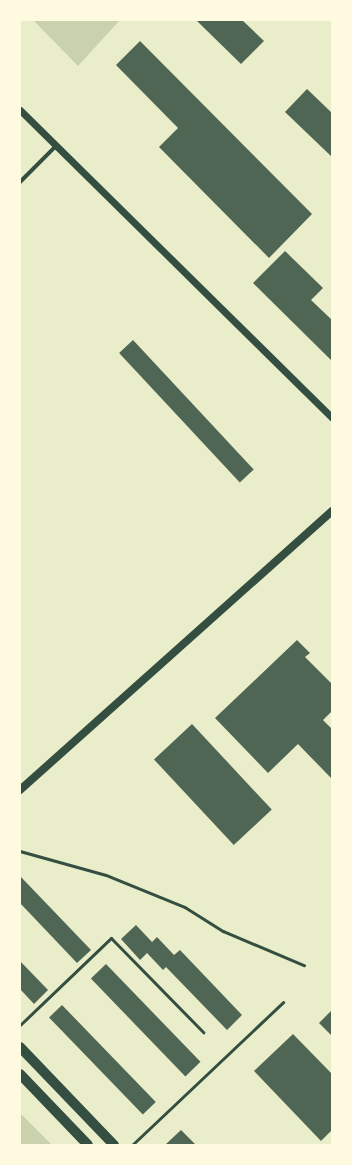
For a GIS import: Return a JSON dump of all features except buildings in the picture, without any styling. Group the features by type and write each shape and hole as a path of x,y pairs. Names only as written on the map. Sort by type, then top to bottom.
{"main road":[{"path":"20,790 332,511"},
{"path":"20,1047 114,1145"},
{"path":"20,1074 88,1145"}],"street":[{"path":"20,110 332,418"},
{"path":"20,182 56,146"}],"lane":[{"path":"20,1025 111,938 204,1032"},
{"path":"132,1145 283,1002"}],"path":[{"path":"20,850 120,881 185,907 222,931 304,965"}],"green space":[{"path":"33,20 120,20 78,66"},
{"path":"20,1113 52,1145 20,1145"}]}
